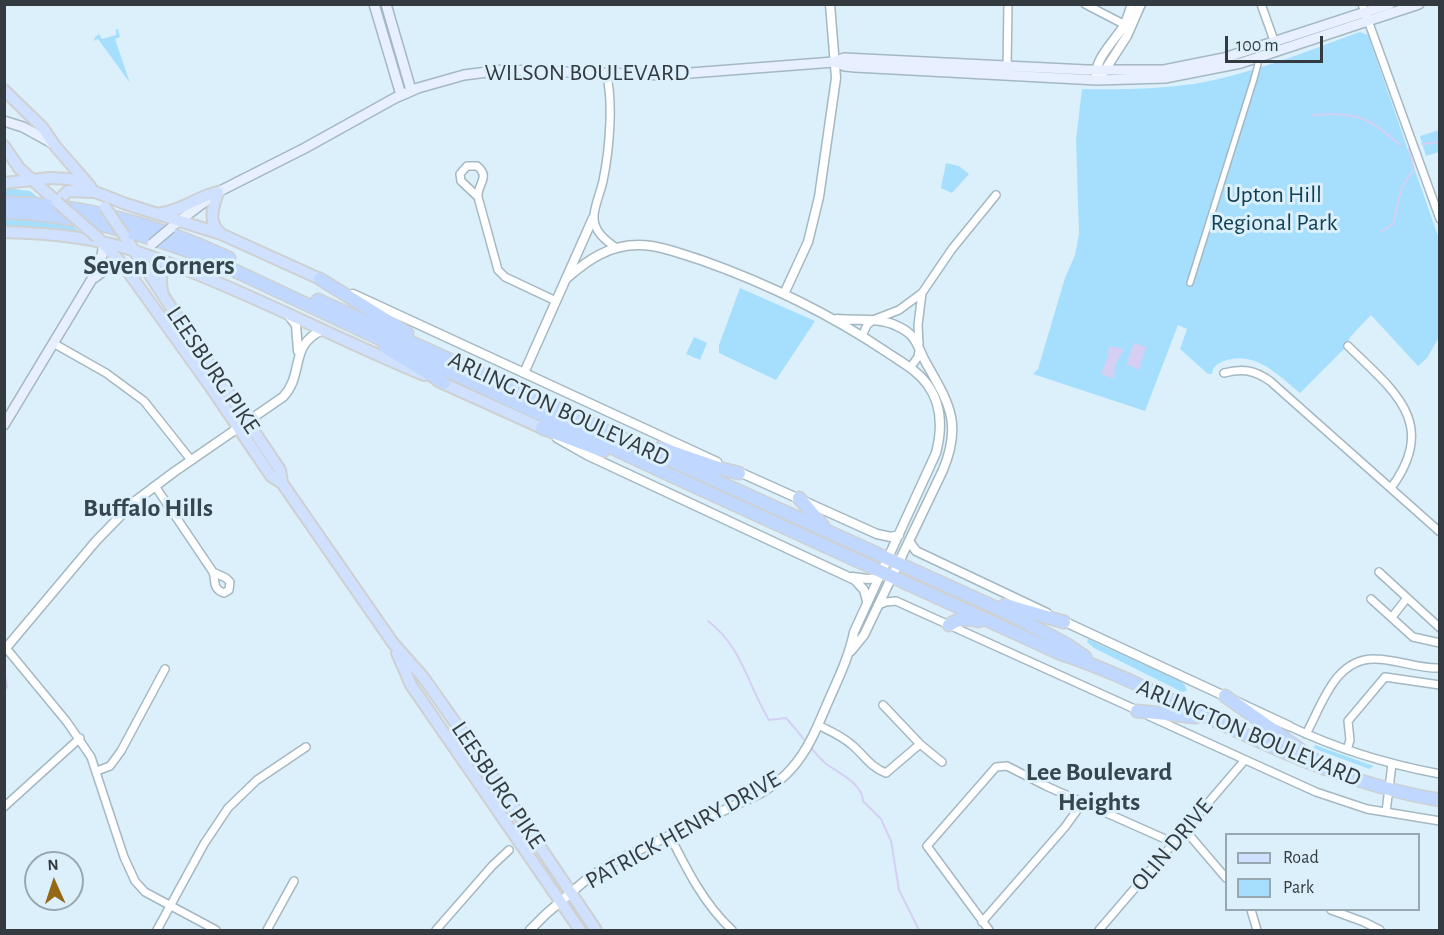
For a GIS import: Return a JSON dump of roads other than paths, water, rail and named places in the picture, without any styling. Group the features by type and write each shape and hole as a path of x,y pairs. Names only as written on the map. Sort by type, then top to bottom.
{"highway":[{"name":"ARLINGTON BOULEVARD","path":"4,203 62,208 134,223 208,249 1012,615 1066,644 1096,665"},
{"name":"ARLINGTON BOULEVARD","path":"4,212 94,223 175,245 286,293 884,575 912,585 1059,653 1096,665 1330,771 1389,790 1440,800"},
{"path":"320,279 398,328 514,388"},
{"path":"354,327 444,383"},
{"path":"578,419 718,468 739,473"},
{"path":"542,428 670,475"},
{"path":"799,498 826,529"},
{"path":"912,585 943,606 947,624 964,618 1002,627"},
{"path":"963,594 1064,622"},
{"path":"1225,696 1330,771"},
{"path":"1137,711 1211,719"}],"main road":[{"path":"374,4 401,95"},
{"path":"386,4 411,90"},
{"name":"WILSON BOULEVARD","path":"1096,75 1107,70 1164,70 1276,47 1390,4"},
{"name":"WILSON BOULEVARD","path":"1366,13 1419,4"},
{"name":"WILSON BOULEVARD","path":"135,251 145,249 218,192 411,90 464,75 487,71 664,75 834,62 845,66 1007,70 1165,78 1219,69 1257,58 1276,47"},
{"name":"LEESBURG PIKE","path":"4,90 42,127 95,192 280,470 282,483 393,643 423,677 481,759 596,930"},
{"path":"4,122 38,134 56,147"},
{"name":"LEESBURG PIKE","path":"5,149 15,164 100,240 123,266 271,477 282,483"},
{"path":"4,183 50,178 70,180 95,192 221,234 320,279"},
{"path":"57,202 68,191 95,192"},
{"path":"155,213 175,211 209,194 218,192 211,218 215,228 221,234"},
{"path":"4,232 100,240 135,251 289,315 542,428"},
{"path":"4,425 92,279 102,255 100,240"},
{"path":"92,279 110,266 123,266"},
{"path":"163,294 161,275 164,269 174,266"},
{"name":"LEESBURG PIKE","path":"393,643 411,685 580,930"}],"street":[{"path":"784,294 808,242 817,207 836,75 830,4"},
{"path":"1007,70 1008,4"},
{"path":"1085,4 1128,26"},
{"path":"1107,70 1128,26 1132,4"},
{"path":"1096,75 1141,4"},
{"path":"1261,4 1276,47"},
{"path":"1366,13 1439,218"},
{"path":"1190,283 1254,79 1258,64 1257,58"},
{"path":"524,373 594,218 605,172 608,143 609,85 606,74"},
{"path":"478,197 460,181 460,174 467,166 477,166 484,174 478,197 498,270 505,277 556,301"},
{"name":"PATRICK HENRY DRIVE","path":"873,320 899,310 922,293 952,249 996,195"},
{"path":"594,218 602,238 615,247"},
{"path":"567,278 589,260 615,247 638,245 662,248 736,273 834,319"},
{"path":"320,279 739,473 877,534 891,537 899,535"},
{"name":"PATRICK HENRY DRIVE","path":"910,368 918,357 918,325 922,293"},
{"path":"216,930 145,892 130,874 97,771 80,738 5,647 121,513 191,460 276,403 290,390 294,381 298,354 296,325 289,315"},
{"name":"PATRICK HENRY DRIVE","path":"530,930 571,892 613,862 771,786 792,768 803,754 818,725 850,652 854,632 866,605 893,561 909,541 948,458 952,437 948,402 913,337 896,325 873,320 834,319"},
{"name":"PATRICK HENRY DRIVE","path":"834,319 910,368 927,384 938,412 940,436 936,453 899,535 893,561"},
{"path":"862,336 867,324 873,320"},
{"path":"298,354 309,337 323,330"},
{"path":"53,343 130,389 155,412 191,460"},
{"path":"1348,346 1400,400 1411,423 1412,451 1401,475 1391,488"},
{"path":"1224,373 1244,369 1258,372 1440,532"},
{"path":"542,428 568,446 841,573 860,584 866,593 866,605"},
{"path":"155,486 213,572"},
{"path":"909,541 916,551 1306,734 1392,764 1440,774"},
{"path":"1379,572 1440,628"},
{"path":"841,573 856,578 884,575"},
{"name":"PATRICK HENRY DRIVE","path":"850,652 864,635 878,605 884,575"},
{"path":"1392,617 1407,598"},
{"path":"1371,599 1416,639 1440,643"},
{"path":"878,605 896,602 1317,792 1367,809 1440,821"},
{"path":"1306,734 1338,675 1356,662 1375,659 1440,668"},
{"path":"97,771 110,766 122,751 165,669"},
{"path":"1347,750 1350,740 1348,721 1385,677 1440,686"},
{"path":"883,705 920,744 942,762"},
{"path":"818,725 843,738 871,766 885,773 920,744"},
{"path":"4,807 80,738"},
{"path":"157,930 204,844 228,808 257,780 306,747"},
{"name":"OLIN DRIVE","path":"1099,930 1245,760"},
{"path":"1386,812 1392,764"},
{"path":"989,930 927,846 996,767 1005,765 1174,843"},
{"path":"982,922 1058,835 1083,802"},
{"path":"1185,830 1225,876"},
{"path":"670,836 689,874 709,905 732,930"},
{"path":"436,930 509,850"},
{"path":"267,930 294,881"},
{"path":"1252,911 1257,930"},
{"path":"1336,911 1380,930"}],"waterway":[{"path":"1313,115 1340,114 1360,118 1379,128 1400,145"},
{"path":"1422,144 1440,142"},
{"path":"1381,232 1393,224 1402,187 1414,169 1409,149"},
{"path":"708,621 720,632 737,655 769,720 786,718 824,762 854,783 862,794 863,801 881,819 891,841 899,890 919,930"},
{"path":"4,669 7,687 4,690"}],"district":[{"name":"Seven Corners","path":"159,266"},
{"name":"Buffalo Hills","path":"148,508"},
{"name":"Lee Boulevard Heights","path":"1099,787"}],"park label":[{"name":"Upton Hill Regional Park","path":"1274,209"}]}
